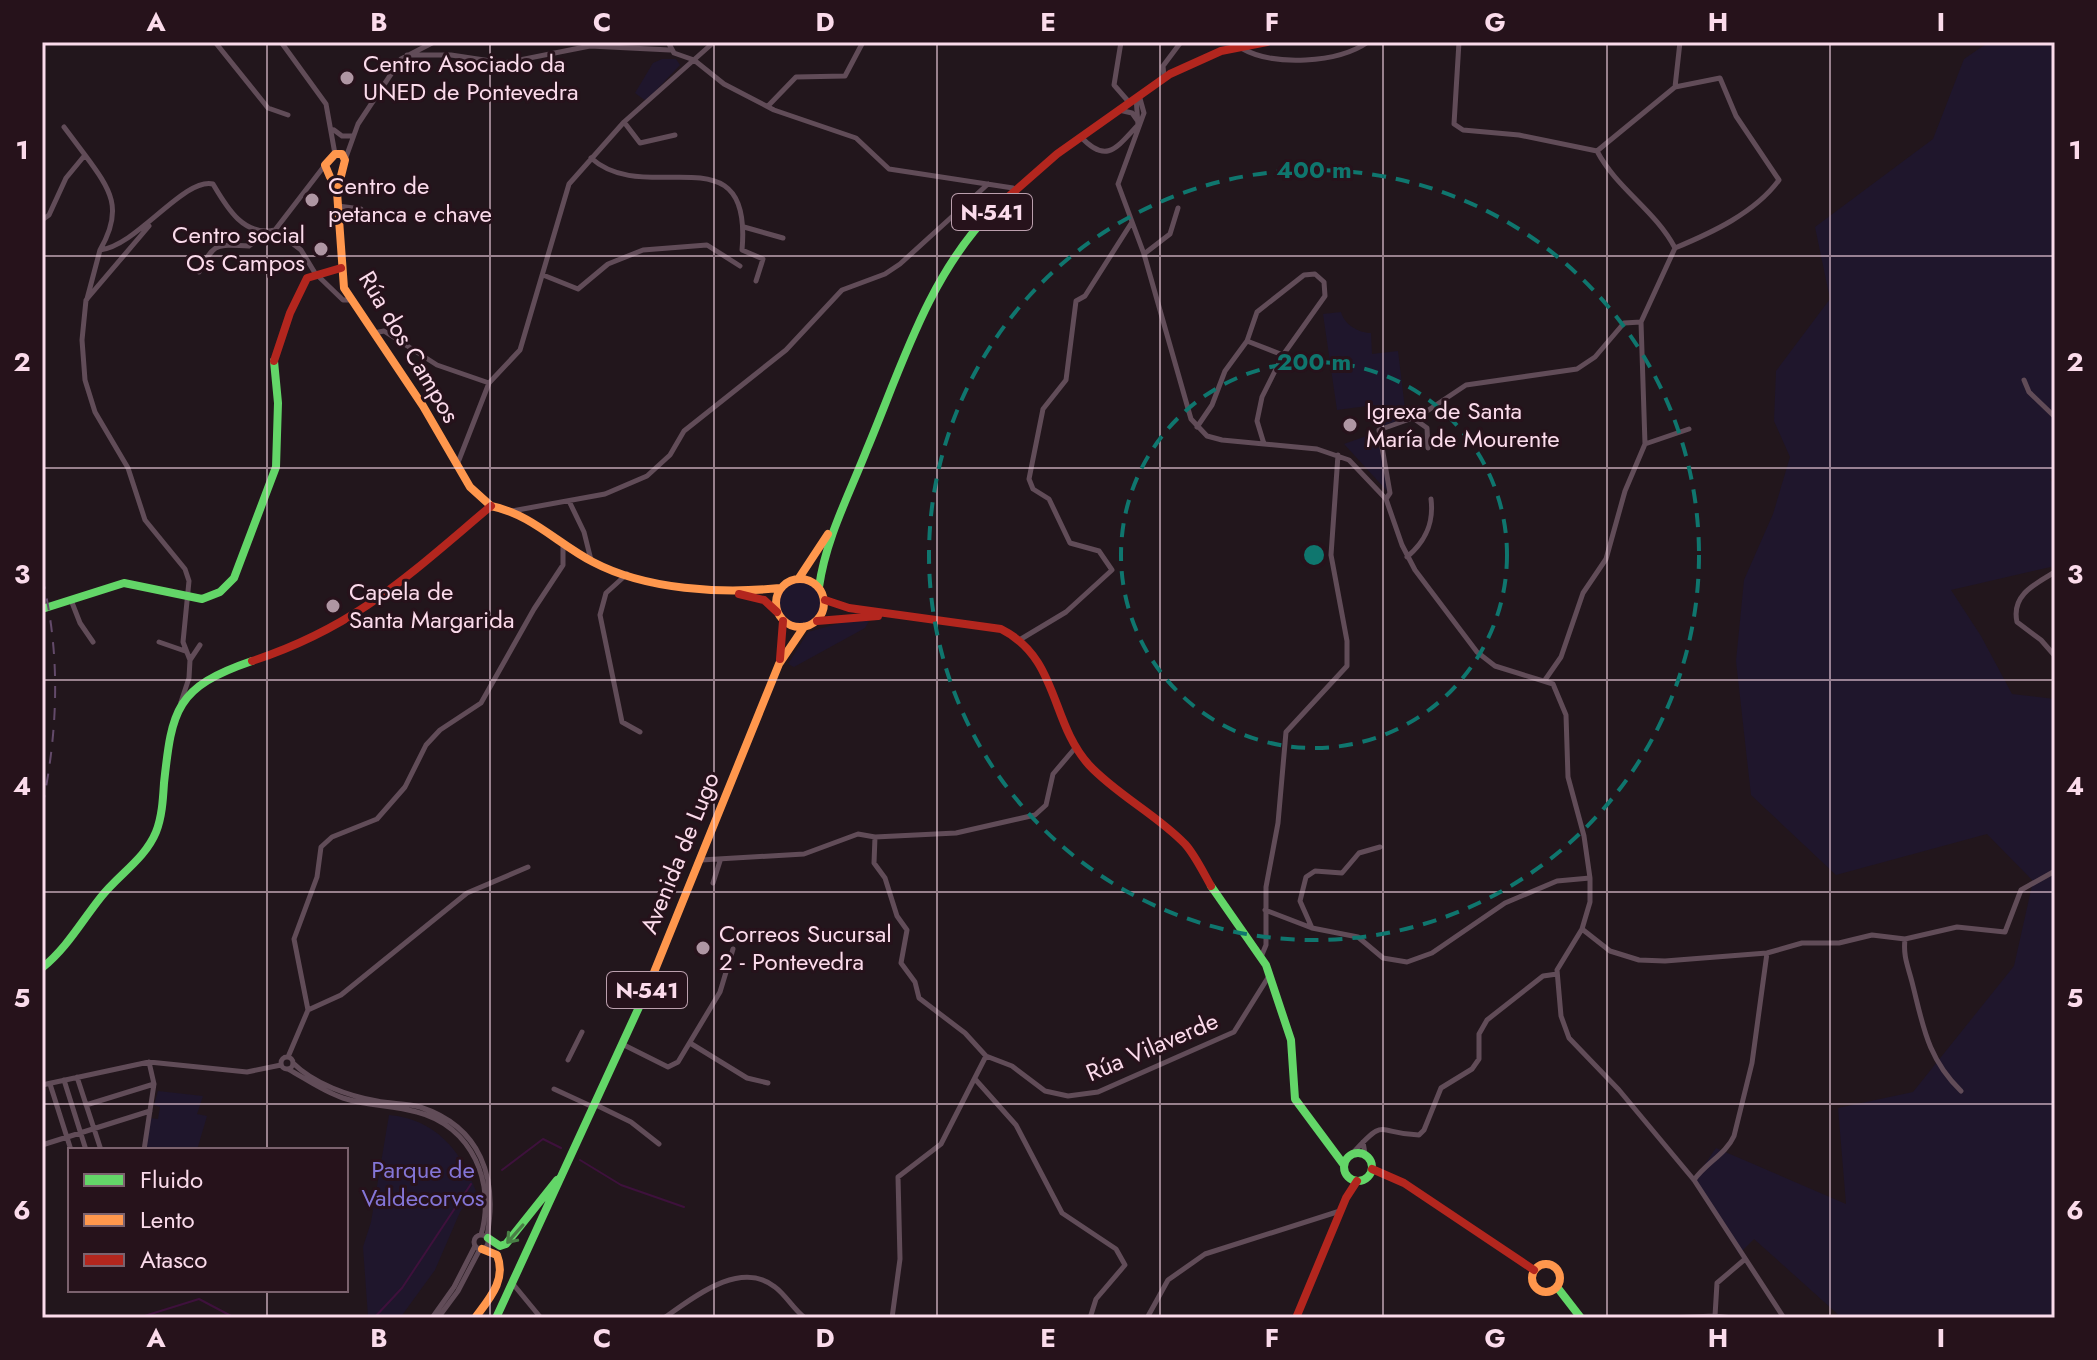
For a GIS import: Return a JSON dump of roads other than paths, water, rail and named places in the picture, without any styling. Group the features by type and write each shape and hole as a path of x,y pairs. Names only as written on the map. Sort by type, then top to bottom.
{"main road":[{"name":"N-541","path":"819,587 821,568 845,504 936,290 970,236 1014,188 1164,77 1210,51 1267,42"},
{"path":"325,165 335,154 342,154 345,160"},
{"name":"Rúa dos Campos","path":"345,160 337,206 341,272 351,300 423,406 470,487 491,506"},
{"name":"Rúa dos Campos","path":"325,165 337,192"},
{"path":"330,177 341,173"},
{"path":"42,609 124,583 186,598 211,597 234,578 267,496 279,443 274,362 301,285 315,273 341,272"},
{"name":"N-541","path":"799,578 845,504"},
{"path":"42,968 71,943 99,899 142,855 152,840 160,819 174,725 181,703 223,674 324,635 355,616 491,506 511,511 591,561 628,574 726,590 764,600 783,621 804,627 817,621 869,613"},
{"path":"726,590 780,588 799,578 819,587 825,600 817,621"},
{"path":"777,612 775,602 780,588"},
{"path":"825,600 869,613 987,626 1021,639 1042,666 1076,747 1097,773 1186,845 1234,923 1261,957 1271,974 1294,1052 1295,1099 1335,1154 1348,1159 1365,1154 1372,1169 1404,1183 1534,1270"},
{"name":"Avenida de Lugo","path":"779,664 783,621"},
{"name":"Avenida de Lugo","path":"496,1318 624,1044 779,664 804,627"},
{"path":"1296,1318 1346,1198 1352,1179 1348,1159"},
{"path":"485,1237 500,1246 506,1244 569,1162"},
{"path":"1352,1179 1367,1178 1372,1169"},
{"path":"475,1318 503,1269 497,1255 479,1248"},
{"path":"1541,1264 1555,1266 1560,1278 1557,1287 1549,1292 1539,1290 1532,1279 1534,1270 1541,1264"},
{"path":"1557,1287 1581,1318"}],"street":[{"path":"215,42 268,108 288,115"},
{"path":"281,42 316,86 333,129 335,154"},
{"path":"345,160 353,136 393,69 407,55 434,42"},
{"path":"668,42 670,50"},
{"path":"457,465 489,383 520,350 569,184 624,122 714,42"},
{"path":"768,106 796,77 845,76 863,42"},
{"path":"1121,42 1114,85 1145,108"},
{"path":"1164,77 1163,66 1181,42"},
{"path":"1237,45 1245,51 1267,56 1328,59 1349,54 1368,42"},
{"path":"1459,42 1454,124 1463,130 1519,135 1597,151 1609,173 1663,225 1675,248"},
{"path":"1675,87 1680,42"},
{"path":"407,55 451,55 504,63 590,46 670,50 694,60 724,84 768,106 856,138 889,169 1014,188"},
{"path":"1545,680 1561,657 1583,593 1606,559 1625,491 1645,444 1641,322 1645,309 1675,248 1713,232 1772,191 1779,180 1736,116 1720,78 1675,87 1597,151"},
{"path":"1152,86 1118,184 1144,254 1191,419 1207,436 1222,440 1317,449 1349,460 1386,499 1407,557 1477,652 1495,666 1545,680 1558,692 1566,715 1568,777 1584,836 1590,878 1590,902 1582,929 1557,974 1558,1000 1569,1038 1619,1090 1694,1180 1784,1318"},
{"path":"1134,98 1138,125"},
{"path":"1118,109 1132,113 1138,125"},
{"path":"624,122 640,143 675,135"},
{"path":"1081,136 1094,151 1103,152 1124,140 1138,125"},
{"path":"64,127 104,181 112,201 112,226 100,250 86,300 82,340 92,403 128,468 145,520 185,569 189,581 185,651 190,660"},
{"path":"333,129 342,136 353,136"},
{"path":"42,220 51,212 66,178 85,155"},
{"path":"591,158 605,171 623,177 714,178 738,200 744,227 742,250 763,259 756,281"},
{"path":"199,272 211,249 219,244 249,246 267,232 275,230 325,165"},
{"path":"86,300 169,204 210,182 232,216 267,232"},
{"path":"511,511 605,494 647,476 670,455 684,431 786,350 842,290 885,274 900,264 988,184"},
{"path":"337,206 361,209"},
{"path":"1144,254 1170,234 1178,208"},
{"path":"1021,639 1066,612 1112,570 1099,551 1070,543 1049,499 1033,489 1029,479 1043,409 1066,380 1076,301 1085,296 1132,222"},
{"path":"100,250 149,226"},
{"path":"744,227 783,238"},
{"path":"275,230 301,250 315,273 343,300 351,300"},
{"path":"543,275 578,289 608,264 643,250 700,245 740,266"},
{"path":"1197,427 1207,413 1225,371 1247,341 1257,312 1304,275 1315,274 1324,282 1325,296 1283,355 1259,405 1257,421 1264,444"},
{"path":"1386,499 1390,493 1377,431 1424,413 1466,385 1577,369 1595,357 1624,323 1645,309"},
{"path":"1624,323 1641,322"},
{"path":"374,333 384,331 437,365 489,383"},
{"path":"1247,341 1283,355"},
{"path":"2024,380 2029,392 2055,417"},
{"path":"1191,419 1207,413"},
{"path":"1424,413 1428,448"},
{"path":"1412,418 1427,428"},
{"path":"1645,444 1689,429"},
{"path":"1261,957 1266,945 1265,910 1278,823 1286,732 1347,666 1347,641 1331,555 1338,455"},
{"path":"1407,557 1418,546 1433,519 1431,499"},
{"path":"569,501 584,532 591,561"},
{"path":"290,1066 288,1057 308,1010 294,939 317,877 321,847 332,837 377,819 405,787 426,745 440,730 481,703 534,609 563,565 563,544"},
{"path":"2055,572 2021,597 2015,614 2017,622 2041,640 2055,656"},
{"path":"628,574 606,593 600,615 622,722 640,732"},
{"path":"71,600 80,623 93,642"},
{"path":"159,642 185,651"},
{"path":"181,703 190,660 200,645"},
{"path":"698,859 720,861 804,854 858,834 875,837 956,833 1035,815 1046,805 1053,774 1076,747"},
{"name":"Rúa Vilaverde","path":"875,837 874,863 885,878 897,916 907,930 901,963 915,982 919,998 965,1033 986,1056 1012,1066 1045,1091 1083,1096 1098,1092 1234,1032 1264,980 1271,974"},
{"path":"1312,928 1300,901 1306,877 1315,871 1342,873 1359,853 1380,847"},
{"path":"713,883 720,861"},
{"path":"308,1010 341,995 467,893 528,867"},
{"path":"1582,929 1610,951 1639,960 1767,953 1802,943 1839,943 1872,935 1905,939 1957,927 2005,932 2021,890 2055,871"},
{"path":"1265,910 1312,928 1358,937 1383,958 1407,962 1432,953 1505,903 1557,881 1590,878"},
{"path":"1905,939 1903,957 1928,1044 1938,1064 1961,1091"},
{"path":"624,1044 668,1067 678,1062 720,992 733,949"},
{"path":"1694,1180 1704,1166 1730,1144 1734,1136 1752,1063 1767,953"},
{"path":"1348,1159 1375,1130 1392,1129 1419,1135 1424,1130 1441,1088 1472,1069 1479,1059 1479,1034 1487,1020 1543,976 1557,974"},
{"path":"568,1060 582,1032"},
{"path":"690,1043 747,1078 768,1083"},
{"path":"892,1318 900,1259 898,1177 941,1144 986,1056"},
{"path":"281,1065 282,1059 288,1057"},
{"path":"144,1148 154,1084 149,1062"},
{"path":"42,1085 149,1062 247,1072 281,1065 290,1066 342,1092 420,1107 458,1128 473,1143 487,1170 492,1193 485,1237 487,1246 479,1248 435,1318"},
{"path":"77,1077 100,1148"},
{"path":"975,1079 1016,1125 1062,1213 1116,1249 1123,1258 1125,1265 1096,1299 1090,1318"},
{"path":"64,1080 85,1148"},
{"path":"50,1084 70,1148"},
{"path":"86,1105 154,1084"},
{"path":"554,1089 631,1122 659,1144"},
{"path":"42,1145 150,1111"},
{"path":"1363,1142 1365,1154"},
{"path":"1147,1318 1168,1280 1205,1254 1341,1211"},
{"path":"479,1248 475,1238 485,1237"},
{"path":"1715,1316 1717,1283 1744,1260"},
{"path":"664,1318 723,1282 741,1276 757,1278 776,1287 805,1318"},
{"path":"513,1284 541,1318"},
{"path":"1667,1318 1733,1318"}],"waterway":[{"path":"502,1170 543,1139 561,1148"},
{"path":"580,1160 621,1185 684,1207"},
{"path":"374,1318 402,1288 471,1184"},
{"path":"138,1318 199,1299 235,1318"}],"railway":[{"path":"42,577 55,664 54,722 42,808"}],"place":[{"name":"Centro Asociado da UNED de Pontevedra","path":"347,78"},
{"name":"Centro de petanca e chave","path":"312,200"},
{"name":"Centro social Os Campos","path":"321,249"},
{"name":"Igrexa de Santa María de Mourente","path":"1350,425"},
{"name":"Capela de Santa Margarida","path":"333,606"},
{"name":"Correos Sucursal 2 - Pontevedra","path":"703,948"}],"park label":[{"name":"Parque de Valdecorvos","path":"423,1184"}]}
